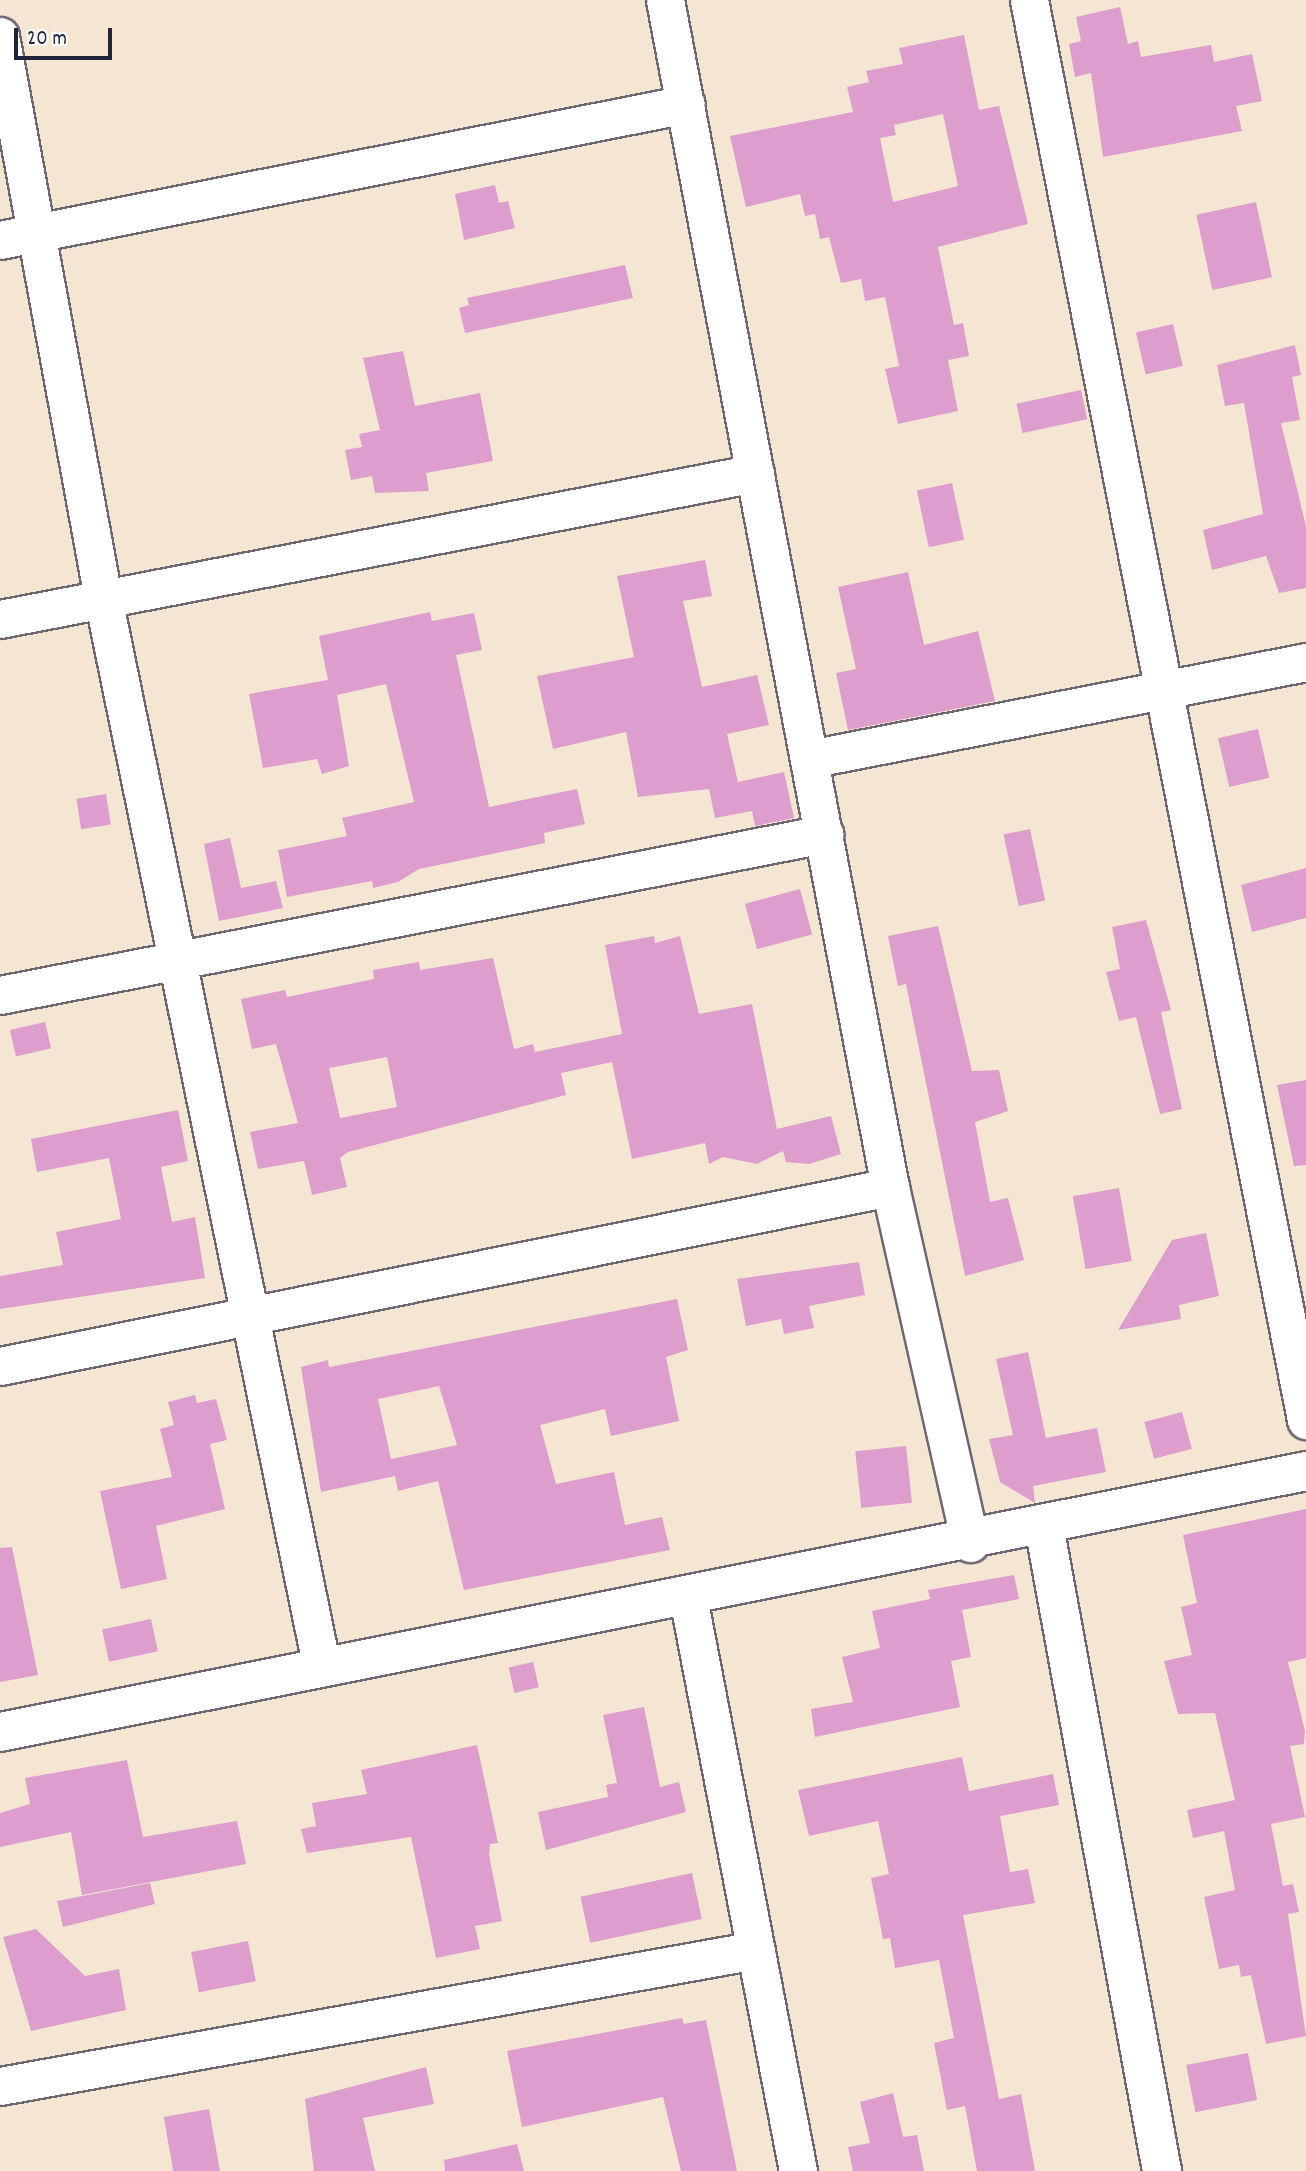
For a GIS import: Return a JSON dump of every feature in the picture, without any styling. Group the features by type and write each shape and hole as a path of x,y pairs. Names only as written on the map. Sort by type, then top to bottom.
{"street":[{"path":"665,0 890,1186 970,1543"},
{"path":"1029,0 1306,1419"},
{"path":"0,36 103,598 320,1664"},
{"path":"0,240 686,104"},
{"path":"0,619 755,473"},
{"path":"178,600 755,473"},
{"path":"809,759 1164,693 1306,662"},
{"path":"0,995 824,834"},
{"path":"0,1366 251,1318 890,1186"},
{"path":"0,1732 320,1664 970,1543 1306,1471"},
{"path":"1044,1526 1162,2171"},
{"path":"688,1597 798,2171"},
{"path":"0,2086 756,1950"}],"building":[{"path":"1120,7 1128,44 1138,41 1141,57 1211,45 1214,62 1252,54 1262,101 1236,106 1242,131 1103,157 1091,73 1075,77 1069,44 1081,41 1076,17"},
{"path":"964,35 979,110 999,106 1028,224 938,247 954,325 963,323 969,356 948,360 958,411 898,424 885,369 899,366 885,297 865,301 861,279 841,283 829,237 820,239 815,214 805,216 800,194 746,207 730,136 853,112 847,87 869,82 866,71 903,64 899,48","holes":["943,114 958,186 893,202 880,138 896,135 894,125"]},
{"path":"495,185 499,203 508,201 515,228 464,240 455,194"},
{"path":"1256,202 1272,277 1212,290 1196,215"},
{"path":"625,265 633,298 465,333 459,308 469,305 467,298"},
{"path":"1173,324 1183,366 1146,374 1136,333"},
{"path":"1295,345 1301,375 1292,377 1300,420 1281,423 1306,526 1306,588 1279,593 1266,556 1212,570 1203,530 1263,514 1244,403 1225,406 1217,365"},
{"path":"403,351 415,406 480,393 493,461 426,473 429,491 375,493 372,476 351,480 345,450 362,447 359,434 380,430 363,358"},
{"path":"1081,390 1087,419 1023,433 1016,404"},
{"path":"952,483 964,540 929,547 917,490"},
{"path":"705,560 712,596 683,601 702,687 757,675 769,725 727,734 738,782 784,772 794,818 755,826 752,811 715,818 709,789 638,797 626,732 553,749 537,676 634,657 617,576"},
{"path":"908,572 924,645 978,631 995,701 848,730 836,673 856,669 838,587"},
{"path":"430,612 432,621 474,613 482,650 456,655 489,807 577,789 585,824 544,833 545,843 419,869 398,882 373,888 372,881 287,897 278,850 347,836 342,818 414,802 386,684 337,695 349,766 322,774 317,759 263,768 249,694 328,680 319,636"},
{"path":"1258,729 1269,778 1229,787 1218,738"},
{"path":"106,794 111,825 81,829 76,799"},
{"path":"1030,829 1045,900 1019,906 1004,835"},
{"path":"230,838 241,888 276,881 283,908 219,921 204,844"},
{"path":"1306,868 1306,918 1252,932 1241,885"},
{"path":"800,889 812,934 757,949 745,904"},
{"path":"1146,920 1171,1010 1161,1012 1182,1109 1160,1114 1136,1017 1119,1021 1106,972 1120,969 1112,927"},
{"path":"938,926 972,1071 999,1070 1008,1111 975,1122 990,1202 1008,1198 1024,1260 965,1276 906,984 898,986 888,936"},
{"path":"654,936 655,943 680,936 699,1014 752,1004 777,1129 831,1116 841,1154 809,1164 786,1162 783,1151 757,1164 723,1157 709,1164 705,1143 632,1159 612,1062 561,1073 566,1095 348,1152 340,1158 347,1187 312,1195 304,1161 258,1169 250,1132 298,1123 276,1044 252,1049 241,999 285,990 287,997 374,979 373,970 419,962 420,970 493,958 514,1049 533,1044 535,1052 622,1034 605,945","holes":["387,1057 397,1107 340,1118 329,1068"]},
{"path":"45,1022 51,1048 16,1056 10,1030"},
{"path":"1306,1080 1306,1165 1294,1166 1277,1085"},
{"path":"178,1110 188,1161 161,1167 172,1222 195,1217 205,1278 0,1309 0,1276 63,1265 56,1232 121,1219 109,1158 37,1172 31,1139"},
{"path":"1119,1188 1132,1261 1086,1269 1073,1196"},
{"path":"1206,1233 1219,1296 1179,1305 1181,1319 1118,1330 1172,1240"},
{"path":"859,1262 865,1295 809,1306 814,1328 784,1334 781,1319 746,1326 737,1279"},
{"path":"677,1299 688,1350 666,1357 679,1421 611,1436 605,1409 540,1425 556,1484 614,1472 625,1525 662,1517 670,1550 464,1590 438,1481 398,1491 395,1476 321,1492 301,1367 328,1360 329,1367","holes":["439,1386 457,1445 391,1459 378,1399"]},
{"path":"1028,1352 1046,1438 1097,1428 1106,1472 1033,1486 1035,1503 1000,1482 989,1439 1013,1435 996,1359"},
{"path":"195,1395 197,1403 216,1399 227,1440 210,1444 225,1509 156,1526 167,1579 121,1589 100,1491 172,1477 160,1429 174,1425 168,1402"},
{"path":"1182,1412 1192,1449 1154,1459 1144,1422"},
{"path":"906,1446 912,1503 861,1508 855,1451"},
{"path":"1306,1509 1306,1658 1288,1662 1305,1731 1304,1744 1290,1746 1305,1817 1271,1824 1283,1886 1293,1884 1299,1912 1288,1914 1306,2036 1266,2044 1251,1975 1241,1977 1239,1965 1219,1969 1204,1897 1235,1890 1224,1831 1193,1838 1187,1810 1235,1800 1215,1713 1178,1714 1164,1661 1192,1655 1181,1607 1197,1603 1183,1535"},
{"path":"12,1547 38,1675 0,1682 0,1548"},
{"path":"1014,1575 1019,1599 962,1610 971,1657 951,1661 960,1707 815,1737 811,1709 853,1702 842,1657 880,1648 872,1611 930,1599 928,1590"},
{"path":"151,1619 158,1651 109,1662 102,1629"},
{"path":"533,1662 539,1687 514,1693 509,1668"},
{"path":"644,1707 660,1787 679,1782 686,1812 546,1850 538,1812 608,1797 606,1785 617,1783 603,1715"},
{"path":"477,1745 498,1843 490,1844 489,1855 502,1921 475,1926 480,1949 436,1958 411,1837 307,1853 301,1829 316,1826 312,1803 367,1794 361,1770"},
{"path":"962,1757 969,1791 1053,1774 1059,1805 1000,1816 1010,1872 1028,1869 1035,1903 963,1915 999,2099 1021,2094 1035,2171 977,2171 965,2106 947,2110 934,2043 954,2038 939,1960 895,1968 890,1938 883,1939 871,1878 889,1874 878,1821 809,1836 798,1790"},
{"path":"127,1760 143,1837 237,1821 246,1864 82,1895 71,1832 0,1847 0,1813 30,1804 25,1778"},
{"path":"692,1873 702,1919 590,1943 580,1897"},
{"path":"150,1883 155,1904 63,1927 57,1901"},
{"path":"36,1929 85,1976 119,1969 126,2010 31,2031 3,1937"},
{"path":"248,1941 256,1981 199,1992 191,1952"},
{"path":"682,2018 684,2024 706,2020 737,2171 681,2171 663,2097 522,2127 507,2051"},
{"path":"1248,2053 1257,2100 1195,2112 1186,2065"},
{"path":"426,2067 434,2104 363,2118 375,2171 314,2171 305,2099"},
{"path":"893,2093 903,2137 917,2135 924,2171 853,2171 848,2147 870,2143 860,2102"},
{"path":"209,2109 220,2171 173,2171 164,2117"},
{"path":"517,2144 524,2171 445,2171 444,2160"}]}
